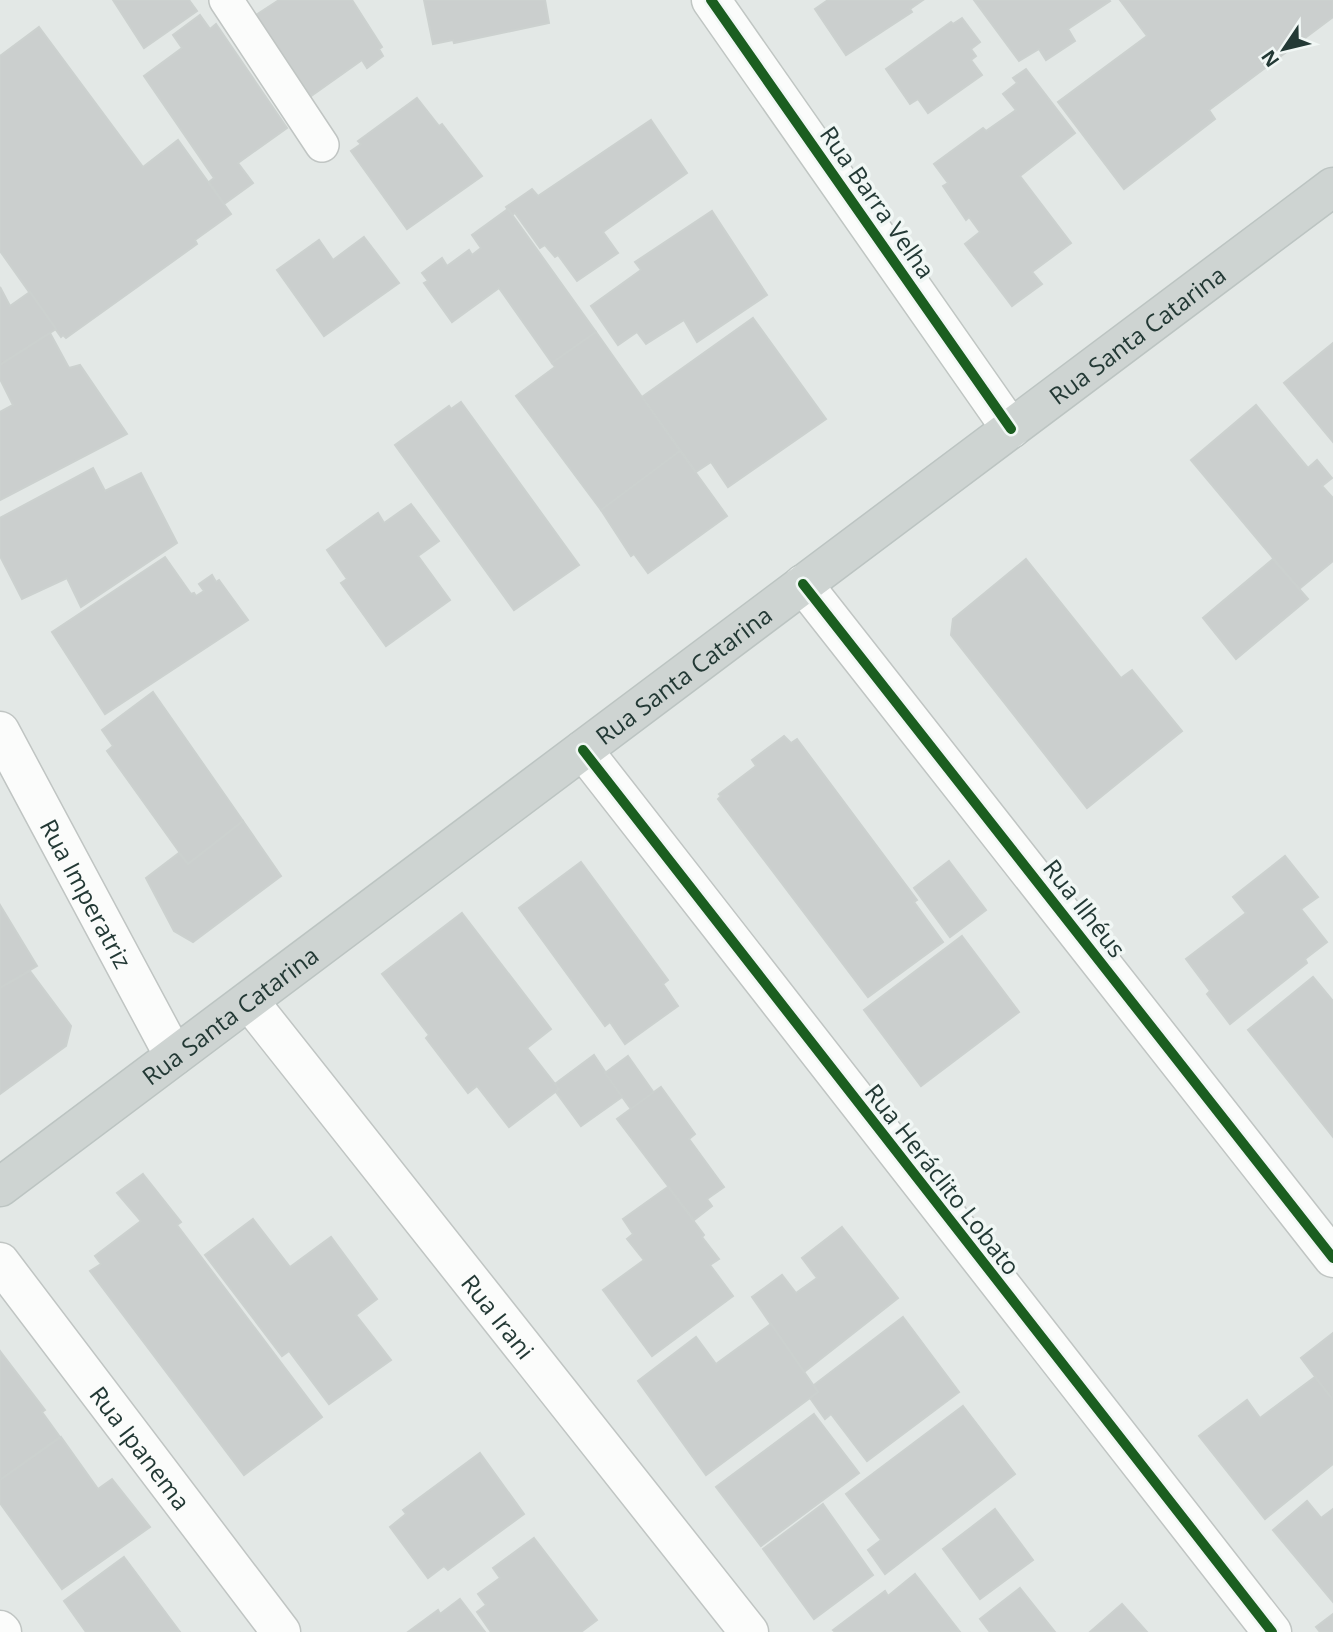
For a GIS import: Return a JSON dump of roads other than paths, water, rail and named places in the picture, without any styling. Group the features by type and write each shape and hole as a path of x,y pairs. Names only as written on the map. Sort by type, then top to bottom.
{"main road":[{"name":"Rua Santa Catarina","path":"0,1188 1333,187"}],"street":[{"name":"Rua Barra Velha","path":"711,0 1011,429"},
{"name":"Rua Ilhéus","path":"803,584 1333,1258"},
{"name":"Rua Imperatriz","path":"0,731 174,1056"},
{"name":"Rua Heráclito Lobato","path":"583,750 1272,1632"},
{"name":"Rua Irani","path":"249,1001 749,1632"},
{"name":"Rua Ipanema","path":"0,1262 281,1632"}],"lane":[{"path":"226,0 322,145"}]}
